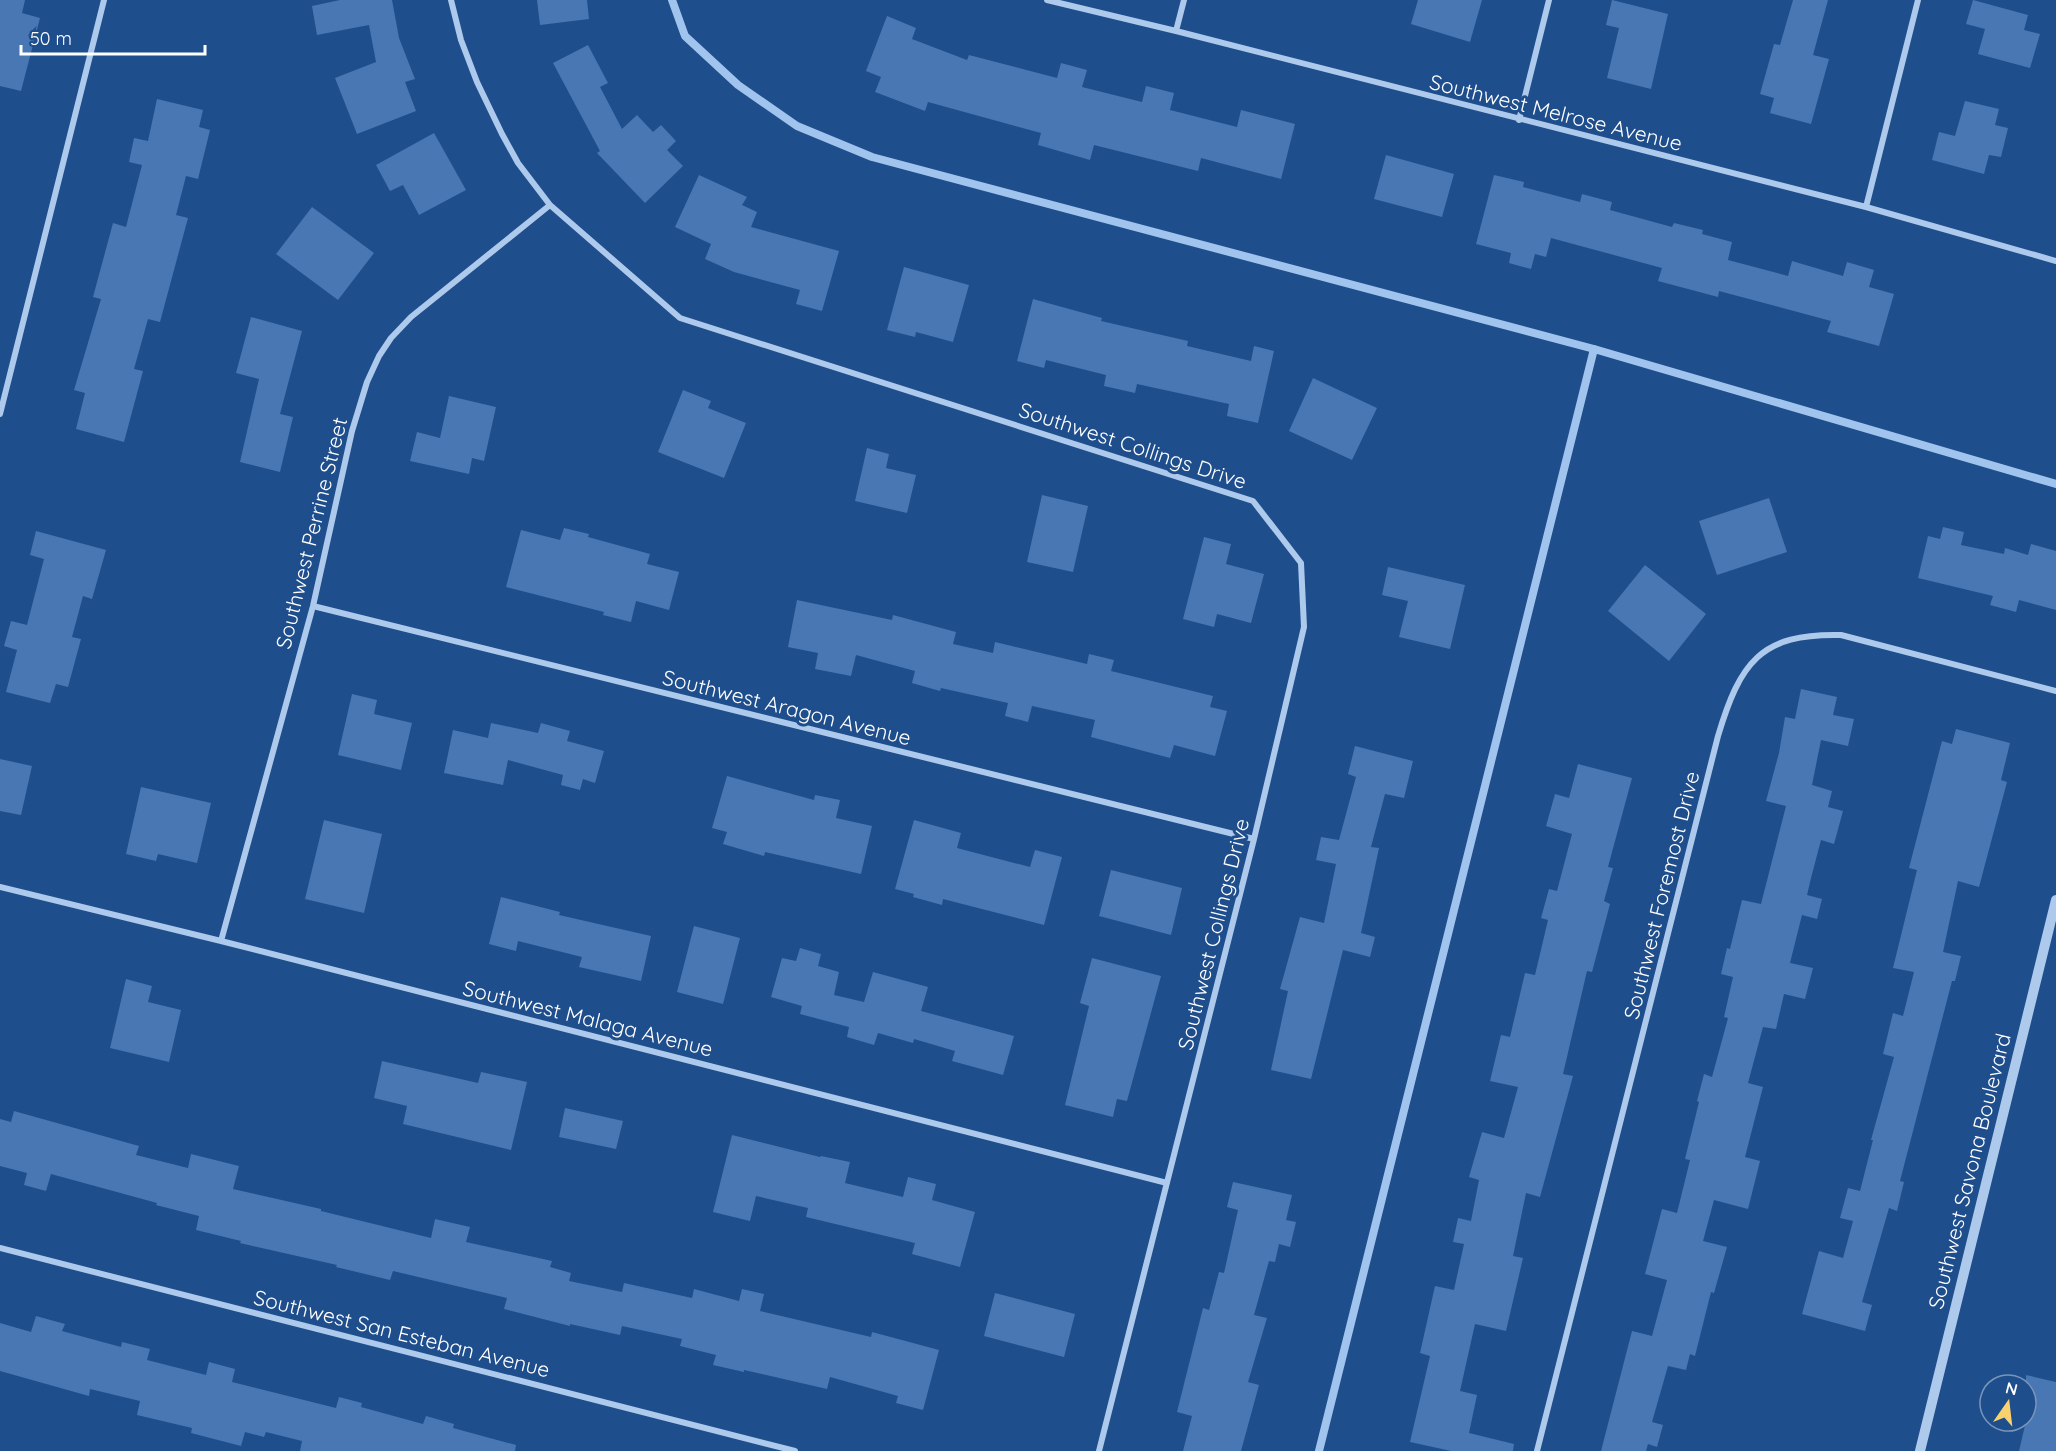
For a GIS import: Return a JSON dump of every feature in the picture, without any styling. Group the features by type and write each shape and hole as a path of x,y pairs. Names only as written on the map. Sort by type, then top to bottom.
{"street":[{"path":"0,414 104,0"},
{"name":"Southwest Collings Drive","path":"452,0 461,40 477,82 518,162 550,205 680,318 1254,501 1301,563 1304,627 1254,839 1099,1451"},
{"name":"Southwest Melrose Avenue","path":"1047,0 1866,207 2056,261"},
{"path":"1176,31 1184,0"},
{"path":"1519,120 1550,0"},
{"path":"1866,207 1918,0"},
{"name":"Southwest Perrine Street","path":"221,941 313,606 352,430 367,382 379,356 391,338 411,316 550,205"},
{"name":"Southwest Aragon Avenue","path":"313,606 1254,839"},
{"name":"Southwest Foremost Drive","path":"1537,1451 1718,736 1728,703 1739,679 1767,649 1791,638 1818,634 1841,635 2056,691"},
{"name":"Southwest Malaga Avenue","path":"0,887 221,941 1167,1183"},
{"name":"Southwest Savona Boulevard","path":"1920,1451 2056,900"},
{"name":"Southwest San Esteban Avenue","path":"0,1248 795,1451"}],"building":[{"path":"0,0 25,0 22,13 40,18 21,91 0,86"},
{"path":"340,0 392,0 399,38 415,79 405,82 416,111 357,134 335,78 376,62 369,25 317,35 312,6"},
{"path":"537,0 587,0 589,19 540,25"},
{"path":"1418,0 1482,0 1470,42 1411,24"},
{"path":"1612,0 1668,14 1651,89 1607,78 1619,28 1606,25"},
{"path":"1793,0 1828,0 1813,55 1829,59 1811,124 1770,113 1774,98 1760,94 1774,44 1780,45"},
{"path":"1973,0 2028,15 2024,30 2040,34 2030,68 1978,54 1985,29 1966,24"},
{"path":"887,16 916,28 912,39 967,60 969,55 1057,78 1061,63 1087,70 1082,87 1142,102 1146,86 1174,93 1170,110 1237,127 1241,110 1295,124 1281,179 1201,158 1198,171 1094,145 1090,160 1038,145 1041,133 928,102 925,111 875,92 881,77 866,71"},
{"path":"588,45 608,83 600,87 622,129 637,115 653,132 661,125 676,141 667,150 683,166 645,203 597,153 600,151 553,63"},
{"path":"157,99 203,110 199,127 210,130 198,179 186,176 176,215 188,218 160,322 148,319 134,369 143,371 124,442 76,429 85,393 74,390 101,299 93,297 113,223 126,227 142,165 129,162 134,138 148,141"},
{"path":"1965,101 1999,109 1995,125 2008,128 2001,157 1989,155 1984,174 1932,160 1939,132 1955,136"},
{"path":"434,133 466,190 419,215 403,185 390,191 376,165"},
{"path":"1386,155 1454,174 1442,217 1374,199"},
{"path":"699,175 747,197 742,205 757,212 751,227 839,251 822,311 796,304 800,290 734,272 705,259 711,244 675,227"},
{"path":"1494,175 1524,182 1523,187 1580,202 1582,194 1612,202 1610,210 1672,227 1674,223 1703,230 1702,234 1732,242 1728,260 1788,276 1792,261 1843,276 1847,262 1874,270 1869,287 1894,294 1879,346 1827,332 1831,321 1719,291 1718,297 1658,281 1662,268 1551,238 1546,257 1535,254 1531,269 1509,263 1511,253 1476,244"},
{"path":"312,207 374,253 338,300 276,254"},
{"path":"904,267 969,285 953,342 916,332 915,337 887,330"},
{"path":"1033,299 1102,318 1101,321 1188,341 1187,346 1251,361 1254,346 1274,351 1258,423 1227,416 1229,404 1137,384 1135,393 1104,386 1106,375 1046,360 1044,368 1017,361"},
{"path":"251,317 302,331 280,414 293,417 280,472 240,462 259,379 236,373"},
{"path":"1313,378 1377,408 1352,460 1289,431"},
{"path":"683,390 711,401 708,408 746,423 724,478 658,452"},
{"path":"449,396 496,407 484,461 472,458 469,474 410,461 417,432 440,438"},
{"path":"867,448 889,454 886,468 916,475 907,513 855,501"},
{"path":"1042,495 1088,506 1073,572 1027,562"},
{"path":"1769,498 1787,552 1717,575 1699,521"},
{"path":"1943,527 1964,532 1961,545 2004,554 2005,548 2028,555 2031,544 2056,551 2056,610 2019,600 2016,612 1990,605 1993,596 1918,578 1928,536 1940,539"},
{"path":"564,528 650,554 647,564 679,572 669,610 636,601 631,622 603,615 604,612 506,587 521,530 560,540"},
{"path":"36,531 106,550 92,599 83,596 72,637 81,639 68,687 56,684 50,703 6,692 17,650 4,646 11,621 27,625 44,559 30,555"},
{"path":"1204,537 1231,544 1226,564 1264,574 1251,623 1217,614 1214,627 1183,619"},
{"path":"1645,565 1706,614 1669,661 1608,611"},
{"path":"1388,567 1465,585 1450,649 1399,637 1408,601 1382,595"},
{"path":"797,600 892,620 893,615 956,632 953,644 993,653 995,642 1087,664 1089,654 1114,660 1111,671 1213,696 1210,707 1227,711 1215,756 1174,745 1170,758 1091,737 1095,720 1032,706 1028,722 1005,716 1008,703 941,688 940,691 912,683 915,671 856,655 851,676 815,669 818,653 788,647"},
{"path":"1801,689 1837,697 1833,715 1854,719 1848,746 1821,740 1812,785 1832,791 1828,807 1843,811 1834,844 1821,840 1807,895 1822,899 1817,919 1802,915 1790,963 1813,968 1805,999 1784,994 1776,1029 1763,1027 1748,1083 1763,1087 1745,1157 1760,1161 1748,1209 1714,1200 1703,1241 1727,1247 1714,1293 1711,1292 1695,1356 1690,1354 1686,1370 1668,1366 1652,1422 1663,1425 1657,1447 1648,1444 1646,1451 1601,1451 1632,1331 1652,1336 1667,1280 1645,1274 1662,1209 1677,1213 1690,1160 1685,1159 1704,1074 1712,1077 1728,1018 1724,1017 1733,977 1721,974 1727,948 1730,949 1742,900 1761,904 1786,806 1766,801 1779,753 1785,717 1795,719"},
{"path":"352,694 377,700 374,714 412,723 401,770 338,755"},
{"path":"491,723 538,733 541,723 570,731 567,741 604,751 595,783 583,779 580,790 561,785 563,775 508,760 503,785 444,773 453,730 488,738"},
{"path":"1956,729 2010,743 2001,780 2007,782 1979,887 1958,881 1943,952 1961,956 1955,981 1952,981 1900,1181 1904,1182 1897,1211 1889,1208 1862,1302 1872,1305 1865,1331 1802,1314 1819,1251 1843,1258 1853,1221 1840,1218 1848,1188 1860,1191 1873,1140 1871,1140 1894,1057 1883,1054 1893,1013 1903,1016 1914,972 1893,968 1917,870 1909,868 1942,741 1952,744"},
{"path":"1355,746 1413,761 1404,798 1385,794 1371,847 1379,848 1361,933 1375,937 1370,957 1343,950 1311,1079 1271,1070 1288,991 1280,989 1300,917 1324,923 1336,864 1316,860 1321,837 1339,840 1356,777 1348,774"},
{"path":"0,759 32,766 21,815 0,811"},
{"path":"1578,764 1632,778 1608,867 1613,868 1604,901 1610,904 1592,972 1587,971 1563,1074 1573,1076 1540,1197 1526,1193 1513,1256 1523,1258 1506,1331 1475,1324 1460,1391 1477,1395 1469,1433 1514,1444 1513,1451 1451,1451 1410,1442 1430,1356 1420,1353 1435,1286 1454,1290 1464,1244 1453,1242 1458,1218 1471,1221 1479,1180 1469,1177 1482,1132 1504,1138 1518,1087 1490,1081 1501,1035 1510,1037 1525,973 1535,975 1548,920 1541,918 1549,889 1557,891 1572,834 1546,826 1555,794 1569,798"},
{"path":"727,776 814,800 815,795 840,800 836,818 872,826 861,874 765,852 764,856 723,844 727,832 712,828"},
{"path":"141,787 211,803 197,863 158,854 156,861 126,854"},
{"path":"324,820 382,834 364,913 305,899"},
{"path":"914,820 961,833 957,848 1030,867 1035,850 1062,857 1044,925 943,899 942,905 895,889"},
{"path":"1111,870 1182,888 1171,935 1099,916"},
{"path":"501,897 560,912 559,915 651,936 641,981 579,967 582,957 518,941 516,951 489,944"},
{"path":"694,926 740,938 723,1004 677,992"},
{"path":"800,948 821,954 818,966 839,972 834,995 864,1002 873,972 928,987 921,1011 1014,1036 1003,1075 952,1061 955,1051 914,1039 913,1043 878,1033 874,1045 847,1037 849,1027 800,1014 802,1006 771,997 782,958 796,961"},
{"path":"1092,958 1161,976 1127,1101 1117,1099 1113,1117 1065,1105 1089,1006 1080,1003"},
{"path":"126,979 152,986 148,1002 181,1010 169,1062 110,1048"},
{"path":"382,1061 478,1083 481,1072 527,1082 511,1150 403,1124 407,1106 374,1098"},
{"path":"565,1108 623,1121 616,1149 559,1137"},
{"path":"14,1111 139,1146 136,1155 188,1168 191,1154 239,1166 233,1189 431,1238 435,1219 470,1227 466,1242 552,1261 550,1267 571,1273 569,1281 622,1292 624,1283 692,1298 694,1289 739,1301 742,1289 764,1294 760,1311 871,1337 872,1332 939,1350 923,1410 896,1403 898,1396 830,1377 827,1389 713,1365 716,1355 680,1346 682,1339 622,1326 620,1335 570,1324 570,1326 504,1309 507,1298 393,1271 390,1280 336,1267 337,1265 240,1243 241,1241 196,1230 199,1216 51,1174 46,1191 24,1185 27,1173 0,1166 0,1119 11,1122"},
{"path":"732,1135 820,1157 850,1162 845,1183 903,1197 908,1177 936,1184 932,1200 975,1212 960,1267 912,1254 915,1243 806,1217 808,1208 756,1196 750,1221 713,1212"},
{"path":"1233,1182 1292,1195 1286,1220 1296,1222 1290,1247 1279,1244 1275,1262 1269,1261 1254,1315 1267,1318 1248,1382 1259,1385 1241,1451 1183,1451 1192,1416 1177,1412 1203,1308 1209,1310 1219,1272 1224,1273 1238,1210 1227,1207"},
{"path":"995,1293 1075,1314 1064,1357 984,1336"},
{"path":"36,1316 65,1324 62,1331 121,1347 122,1342 150,1349 147,1360 206,1375 209,1362 235,1369 232,1382 336,1408 339,1397 362,1403 361,1407 423,1424 426,1416 454,1424 453,1428 516,1445 515,1451 300,1451 302,1441 266,1432 264,1437 245,1432 241,1446 191,1433 192,1428 137,1415 140,1401 90,1389 89,1396 0,1371 0,1323 31,1332"},
{"path":"2038,1378 2056,1382 2056,1451 2019,1451 2023,1433 2038,1433"}],"waterway":[{"path":"672,0 685,36 738,85 797,126 872,157 1594,349 2056,484"},
{"path":"1319,1451 1594,349"}]}
